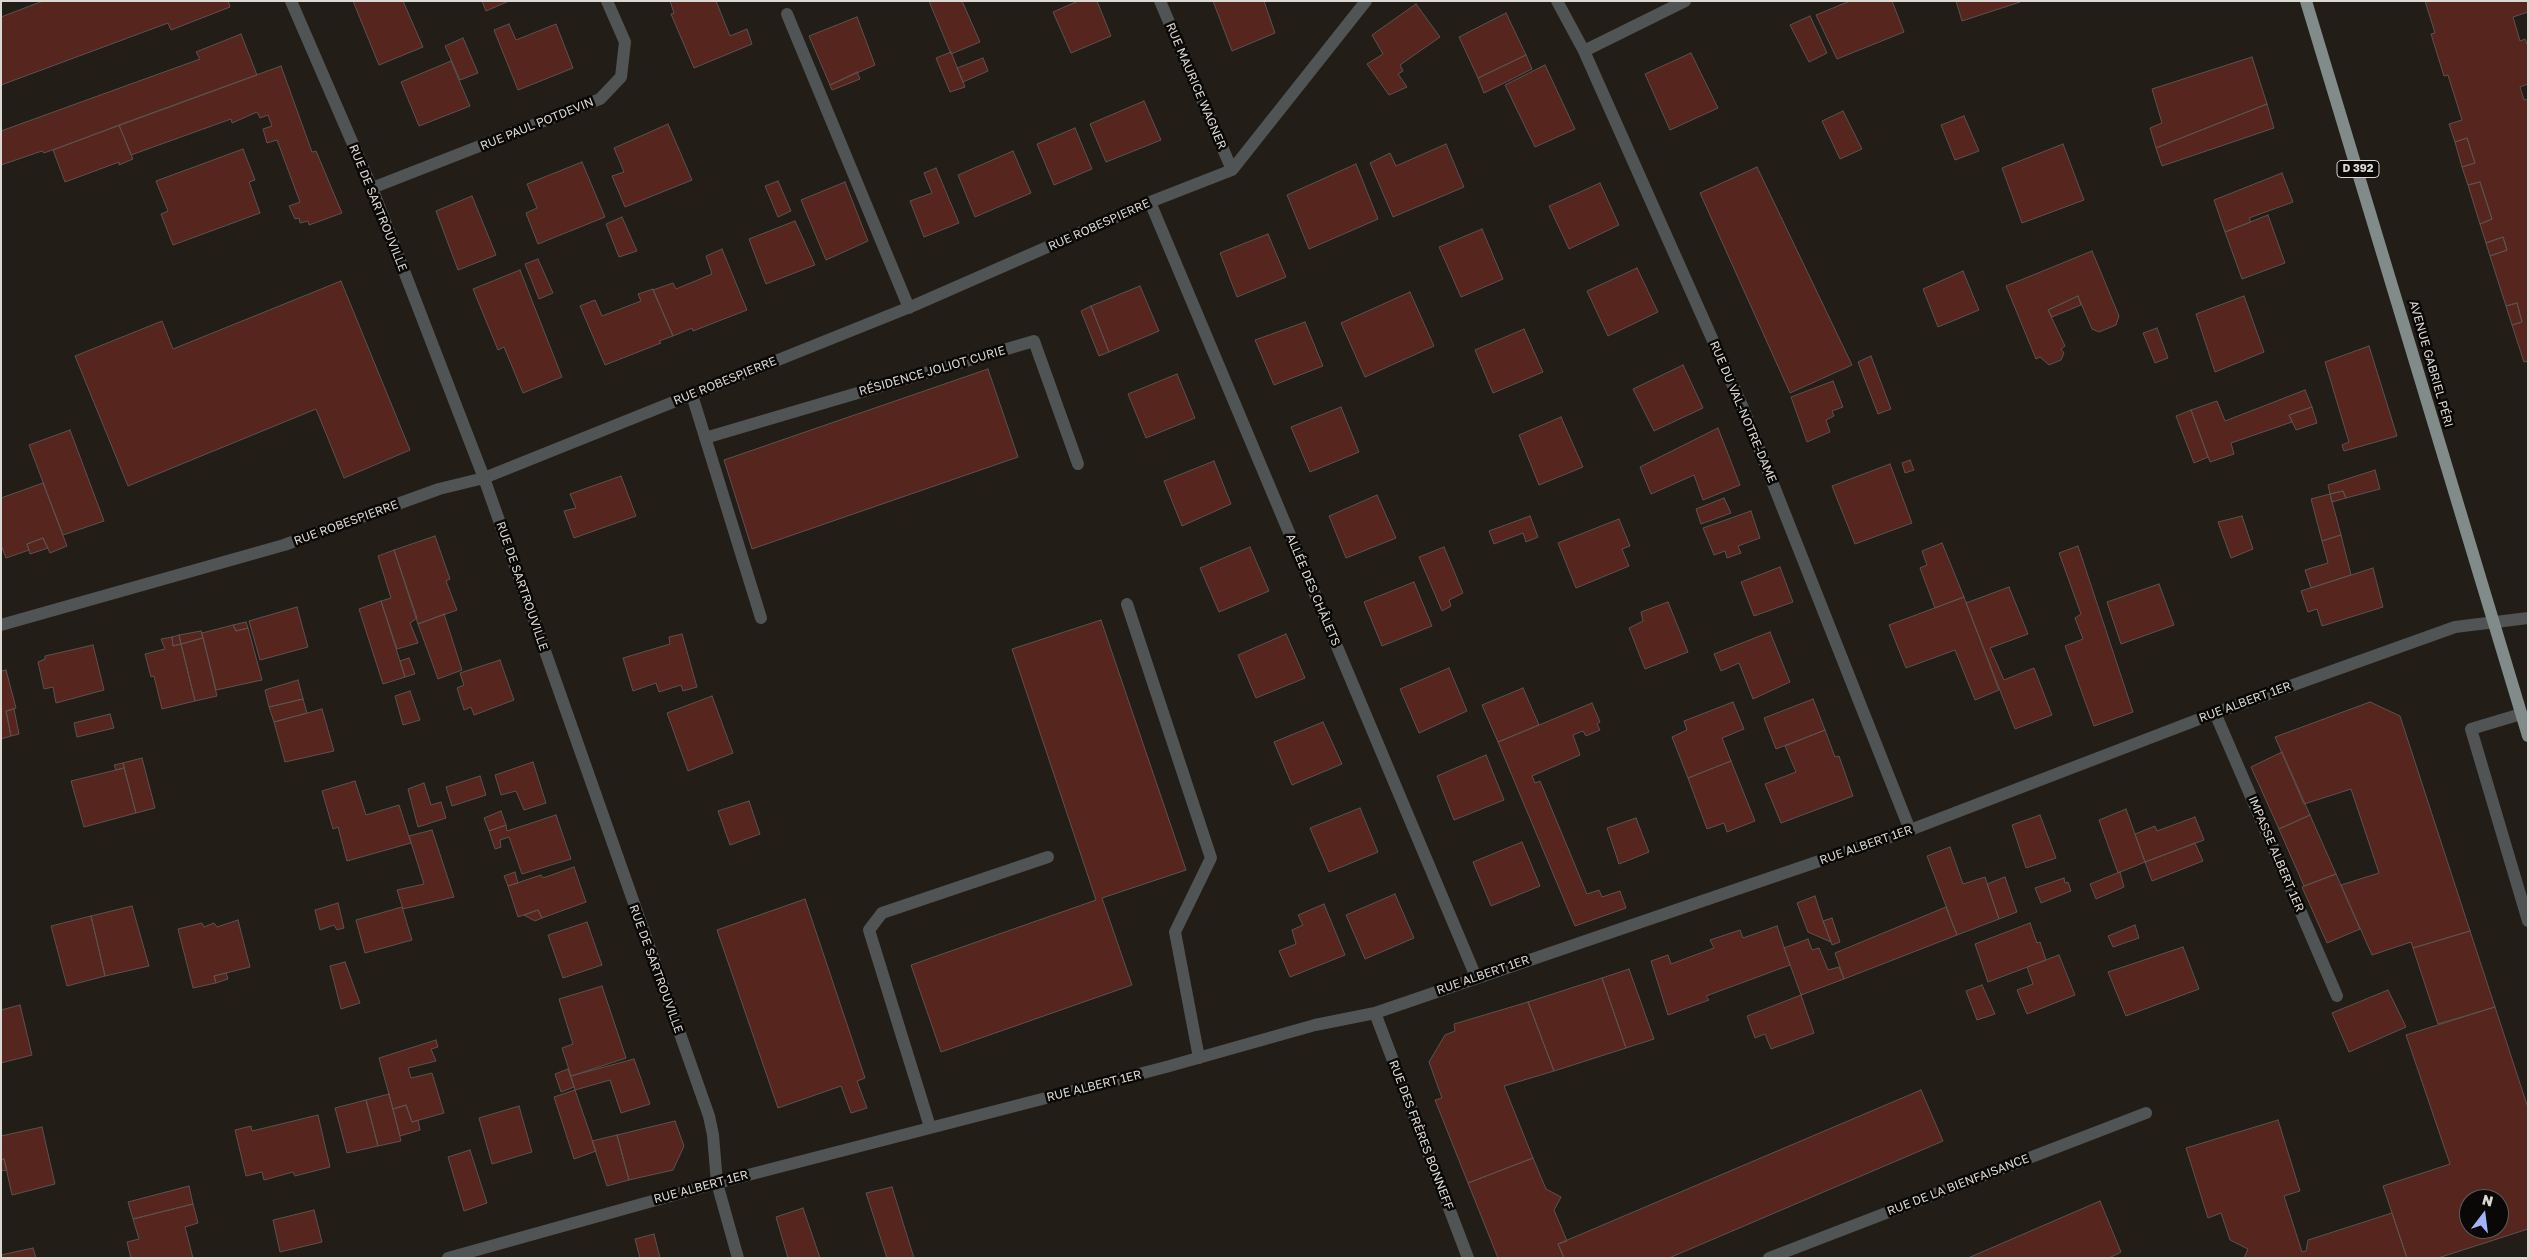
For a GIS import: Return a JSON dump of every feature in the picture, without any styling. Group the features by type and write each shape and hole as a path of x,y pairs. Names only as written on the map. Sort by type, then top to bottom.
{"main road":[{"name":"AVENUE GABRIEL PÉRI","path":"2306,1 2528,736"}],"street":[{"name":"RUE DE SARTROUVILLE","path":"292,1 372,188 484,478 709,1116 713,1135 716,1183 738,1258"},
{"name":"RUE PAUL POTDEVIN","path":"372,188 600,99 621,77 625,42 607,1"},
{"name":"RUE MAURICE WAGNER","path":"1160,1 1232,170"},
{"path":"1232,170 1366,1"},
{"name":"RUE DU VAL-NOTRE-DAME","path":"1557,1 1584,51 1743,408 1910,830"},
{"path":"1584,51 1685,1"},
{"path":"787,14 909,308"},
{"name":"RUE ROBESPIERRE","path":"1,626 284,544 439,490 484,478 909,308 1150,202 1232,170"},
{"name":"ALLÉE DES CHÂLETS","path":"1150,202 1476,977"},
{"name":"RÉSIDENCE JOLIOT CURIE","path":"705,438 1034,341 1078,464"},
{"path":"692,395 761,618"},
{"path":"1127,604 1211,858 1175,932 1199,1058"},
{"name":"RUE ALBERT 1ER","path":"448,1258 716,1183 1199,1058 1315,1025 1374,1013 1910,830 2215,713 2455,627 2528,618"},
{"name":"IMPASSE ALBERT 1ER","path":"2215,713 2337,996"},
{"path":"2521,714 2471,729 2528,921"},
{"path":"930,1127 869,930 882,913 1048,857"},
{"name":"RUE DES FRÈRES BONNEFF","path":"1374,1013 1468,1258"},
{"name":"RUE DE LA BIENFAISANCE","path":"1775,1257 2146,1113"}],"building":[{"path":"43,1 228,1 230,7 171,30 168,23 1,85 1,17"},
{"path":"353,1 403,1 423,47 379,65"},
{"path":"482,1 509,1 486,11"},
{"path":"670,1 716,1 730,36 747,29 752,44 694,68 671,14 674,13"},
{"path":"929,1 962,1 980,42 951,54"},
{"path":"1078,1 1097,1 1111,36 1071,53 1053,12"},
{"path":"1213,1 1264,1 1275,33 1232,51"},
{"path":"1850,1 1892,1 1904,32 1837,59 1816,15"},
{"path":"1956,1 2020,1 2020,2 1962,21"},
{"path":"2425,1 2528,1 2528,12 2513,17 2520,41 2525,39 2528,46 2528,84 2520,87 2524,100 2528,99 2528,361 2524,362 2512,325 2522,322 2517,303 2506,306 2490,256 2507,250 2503,237 2486,243 2480,224 2492,219 2480,182 2468,185 2462,167 2475,163 2467,138 2455,142 2449,124 2462,120 2448,75 2444,76 2431,34 2435,33"},
{"path":"1416,4 1440,37 1400,65 1403,71 1398,74 1407,87 1389,95 1367,64 1383,54 1372,35"},
{"path":"1506,13 1526,55 1478,78 1459,37"},
{"path":"1810,16 1827,53 1809,62 1790,25"},
{"path":"857,17 875,65 830,85 809,36"},
{"path":"509,24 516,40 556,24 573,68 518,90 494,30"},
{"path":"241,34 257,75 44,153 42,151 1,165 1,131 200,59 196,52"},
{"path":"463,38 478,73 460,80 445,46"},
{"path":"951,52 965,87 950,92 936,58"},
{"path":"1691,53 1718,108 1670,130 1645,74"},
{"path":"1526,55 1532,69 1484,93 1478,78"},
{"path":"2252,57 2267,104 2156,148 2150,128 2162,123 2152,89"},
{"path":"983,58 988,71 963,82 957,68"},
{"path":"451,61 470,106 419,126 401,82"},
{"path":"1545,65 1575,129 1535,147 1505,85"},
{"path":"281,66 312,152 316,151 342,213 309,225 308,221 300,223 299,218 295,219 289,206 300,202 277,140 267,143 263,129 272,126 268,115 260,118 257,112 232,123 231,119 131,155 119,125"},
{"path":"857,72 860,79 832,90 830,85"},
{"path":"1144,101 1161,140 1106,162 1090,124"},
{"path":"2267,104 2274,128 2162,166 2156,148"},
{"path":"1843,111 1862,149 1840,159 1822,121"},
{"path":"1964,116 1979,151 1955,160 1941,125"},
{"path":"668,124 692,180 625,207 612,176 624,172 614,148"},
{"path":"119,125 133,159 119,165 119,162 65,182 53,150"},
{"path":"1075,128 1092,169 1054,185 1037,144"},
{"path":"2467,138 2475,163 2462,167 2455,142"},
{"path":"1446,144 1464,187 1393,217 1370,163 1390,153 1396,166"},
{"path":"2063,144 2084,200 2022,223 2002,168"},
{"path":"243,149 255,180 249,182 260,213 173,245 161,214 168,211 156,181"},
{"path":"1013,151 1031,193 975,217 958,175"},
{"path":"582,162 605,217 538,244 526,213 537,208 527,184"},
{"path":"1356,164 1378,219 1309,249 1287,195"},
{"path":"1757,167 1852,365 1790,393 1700,193"},
{"path":"936,168 959,223 924,237 910,201 932,193 924,173"},
{"path":"2282,173 2293,202 2249,218 2251,222 2225,232 2214,200"},
{"path":"778,181 791,211 778,217 765,186"},
{"path":"845,182 868,241 826,260 801,200"},
{"path":"2480,182 2492,219 2480,224 2468,185"},
{"path":"1600,183 1619,225 1569,249 1549,206"},
{"path":"472,196 496,255 458,270 436,211"},
{"path":"2268,215 2285,263 2242,279 2225,232"},
{"path":"622,217 637,251 619,257 606,224"},
{"path":"795,221 815,265 766,284 749,239"},
{"path":"1482,229 1503,279 1461,297 1439,247"},
{"path":"1268,234 1286,277 1237,297 1220,253"},
{"path":"2503,237 2507,250 2490,256 2486,243"},
{"path":"722,249 747,310 693,331 692,328 673,336 653,290 673,283 676,289 712,274 706,256"},
{"path":"2092,251 2119,316 2116,325 2099,332 2092,329 2078,296 2048,310 2065,346 2061,349 2064,353 2061,360 2049,365 2040,357 2036,359 2006,286"},
{"path":"538,259 553,293 539,299 525,264"},
{"path":"1637,268 1658,312 1608,336 1587,291"},
{"path":"520,270 562,377 523,393 504,347 498,350 473,289"},
{"path":"1963,271 1979,310 1938,327 1923,289"},
{"path":"341,281 410,450 344,478 316,409 128,486 75,356 162,321 173,349"},
{"path":"1140,286 1159,331 1109,352 1091,306"},
{"path":"653,289 673,336 659,341 661,343 605,365 580,306 595,300 602,316 641,301 638,294"},
{"path":"1410,292 1434,346 1365,377 1341,323"},
{"path":"2078,296 2081,305 2052,317 2048,310"},
{"path":"2244,296 2264,352 2215,372 2196,314"},
{"path":"2517,303 2522,322 2512,325 2506,306"},
{"path":"1091,306 1109,352 1099,356 1081,311"},
{"path":"1305,322 1323,366 1274,385 1255,340"},
{"path":"2157,328 2168,358 2155,363 2143,333"},
{"path":"1524,329 1543,372 1493,393 1475,350"},
{"path":"2369,346 2397,436 2344,451 2342,445 2349,442 2325,362"},
{"path":"1871,356 1891,409 1878,414 1858,362"},
{"path":"1683,365 1703,408 1654,431 1633,389"},
{"path":"988,369 1018,457 752,549 724,460"},
{"path":"1177,374 1195,418 1146,438 1128,394"},
{"path":"1833,381 1843,407 1832,411 1834,416 1826,420 1830,432 1807,442 1791,397"},
{"path":"2305,390 2312,407 2289,415 2292,422 2231,443 2234,454 2210,462 2191,410 2217,401 2225,421"},
{"path":"1341,407 1359,452 1310,472 1291,427"},
{"path":"2312,407 2317,423 2296,430 2289,415"},
{"path":"2191,410 2208,457 2194,463 2176,416"},
{"path":"1561,417 1583,467 1539,485 1519,435"},
{"path":"1718,428 1740,485 1703,500 1694,475 1651,494 1640,467"},
{"path":"70,430 104,521 63,535 29,445"},
{"path":"1910,460 1914,470 1905,473 1902,463"},
{"path":"1214,461 1231,504 1182,526 1164,481"},
{"path":"1890,464 1912,523 1855,544 1832,486"},
{"path":"2375,470 2380,489 2346,498 2343,491 2330,494 2328,485"},
{"path":"621,476 636,516 574,538 564,511 576,508 570,494"},
{"path":"43,483 67,546 50,553 43,538 27,544 29,550 6,558 1,545 1,498"},
{"path":"2343,491 2346,498 2332,502 2330,494"},
{"path":"2330,494 2341,535 2322,541 2311,499"},
{"path":"1377,495 1396,538 1346,558 1329,516"},
{"path":"1724,498 1731,513 1701,524 1696,509"},
{"path":"1751,511 1760,538 1738,546 1741,553 1727,558 1725,551 1714,555 1703,528"},
{"path":"1530,516 1538,537 1526,542 1523,533 1494,544 1489,531"},
{"path":"2242,516 2253,549 2231,558 2218,522"},
{"path":"1619,519 1630,546 1622,549 1629,566 1576,588 1558,543"},
{"path":"2341,535 2351,575 2311,588 2305,570 2328,563 2322,541"},
{"path":"435,536 450,579 446,581 457,610 418,624 394,550"},
{"path":"43,538 48,548 30,554 27,544"},
{"path":"1942,543 1964,597 1935,608 1920,568 1927,565 1922,551"},
{"path":"2078,546 2133,712 2094,726 2065,646 2083,639 2075,618 2081,614 2059,553"},
{"path":"1250,547 1269,591 1219,612 1200,568"},
{"path":"1444,547 1463,593 1449,600 1451,606 1442,611 1419,557"},
{"path":"394,550 417,618 410,623 418,643 397,649 381,601 391,598 378,556"},
{"path":"1780,567 1793,602 1754,616 1741,582"},
{"path":"2373,568 2383,607 2322,626 2317,609 2308,612 2301,591"},
{"path":"1414,582 1432,626 1382,646 1364,602"},
{"path":"2159,584 2174,625 2121,644 2107,602"},
{"path":"2009,587 2028,634 1990,648 2004,680 2034,668 2052,715 2015,729 1966,603"},
{"path":"1964,597 1999,690 1975,700 1955,650 1906,668 1889,625"},
{"path":"381,601 405,677 383,684 359,609"},
{"path":"1668,602 1688,652 1645,669 1629,628 1643,621 1641,612"},
{"path":"297,607 308,647 260,660 249,621"},
{"path":"444,614 462,670 438,679 418,624"},
{"path":"1101,620 1186,870 1102,898 1132,985 941,1052 911,965 1096,900 1012,649"},
{"path":"246,622 248,628 236,631 233,625"},
{"path":"233,625 236,631 248,628 262,680 216,690 202,633"},
{"path":"201,631 203,638 181,644 179,635"},
{"path":"1770,632 1790,682 1753,699 1739,663 1721,671 1714,654"},
{"path":"682,634 697,687 683,691 681,685 659,692 656,683 633,691 623,658 670,644 669,637"},
{"path":"1286,634 1305,678 1256,698 1238,655"},
{"path":"179,635 181,644 173,646 172,637"},
{"path":"172,637 173,646 181,644 195,701 162,709 154,676 151,677 145,654 165,649 161,639"},
{"path":"203,638 217,696 195,701 181,644"},
{"path":"93,645 104,690 56,703 53,687 44,689 38,662 45,659 45,656"},
{"path":"409,658 415,674 405,677 400,661"},
{"path":"500,660 514,700 474,715 471,707 464,710 457,688 464,685 460,673"},
{"path":"1449,668 1467,711 1419,733 1400,689"},
{"path":"6,670 16,708 6,711 11,736 1,739 1,671"},
{"path":"298,680 303,699 269,707 265,690"},
{"path":"1523,688 1539,725 1498,742 1482,705"},
{"path":"410,691 420,720 403,725 395,696"},
{"path":"712,696 733,753 688,771 667,713"},
{"path":"303,699 307,713 274,722 269,707"},
{"path":"1813,699 1825,730 1776,749 1764,718"},
{"path":"1733,702 1744,729 1722,738 1731,761 1688,778 1672,737 1687,730 1684,721"},
{"path":"2370,702 2400,716 2470,931 2413,948 2411,942 2372,955 2341,885 2379,873 2351,789 2304,804 2275,737"},
{"path":"1592,703 1600,722 1597,724 1600,730 1586,736 1583,731 1573,735 1580,755 1532,776 1535,783 1540,781 1587,894 1599,890 1602,897 1620,891 1626,908 1575,926 1498,742"},
{"path":"14,709 19,734 11,736 6,711"},
{"path":"322,709 334,751 285,762 274,722"},
{"path":"110,714 114,728 77,737 74,723"},
{"path":"1323,722 1342,764 1292,785 1274,742"},
{"path":"1825,730 1835,757 1839,756 1853,796 1781,823 1765,784 1796,772 1785,746"},
{"path":"2282,752 2310,815 2279,829 2251,767"},
{"path":"1486,755 1504,800 1454,820 1437,776"},
{"path":"142,758 155,808 136,813 123,763"},
{"path":"1731,761 1755,821 1727,832 1724,823 1707,829 1688,778"},
{"path":"533,762 546,803 524,810 516,791 501,795 495,775"},
{"path":"123,763 124,768 116,770 114,765"},
{"path":"124,768 136,813 84,827 71,781"},
{"path":"480,776 486,795 452,806 446,787"},
{"path":"355,781 366,815 399,805 411,843 347,861 338,827 333,829 322,791"},
{"path":"424,783 431,805 441,802 446,818 418,827 408,789"},
{"path":"749,801 760,834 730,845 718,811"},
{"path":"1360,808 1378,852 1329,872 1310,828"},
{"path":"2126,809 2145,862 2118,873 2099,820"},
{"path":"501,811 506,825 489,831 484,818"},
{"path":"556,815 571,859 522,874 509,837 500,840 501,847 495,849 489,831 506,825 507,831"},
{"path":"2040,815 2056,858 2026,868 2012,825"},
{"path":"2310,815 2336,874 2304,886 2279,829"},
{"path":"2195,817 2204,840 2145,862 2135,834 2155,826 2157,831"},
{"path":"1636,818 1649,852 1619,864 1607,828"},
{"path":"432,830 454,897 403,909 397,890 424,884 409,836"},
{"path":"1522,842 1540,886 1491,906 1473,862"},
{"path":"2195,843 2203,861 2152,881 2145,862"},
{"path":"1950,847 1963,884 1985,877 1999,919 1957,935 1927,856"},
{"path":"574,867 586,902 542,918 538,910 518,917 508,886 541,875 543,878"},
{"path":"515,872 518,883 508,886 504,876"},
{"path":"2120,872 2124,887 2096,899 2090,884"},
{"path":"2336,874 2360,929 2327,943 2302,887"},
{"path":"2005,877 2017,912 1999,919 1987,884"},
{"path":"2064,878 2065,883 2068,882 2071,891 2041,903 2035,888"},
{"path":"1395,894 1414,938 1365,959 1346,915"},
{"path":"1815,896 1831,942 1808,932 1797,903"},
{"path":"805,899 865,1078 857,1081 867,1108 851,1113 841,1086 778,1108 717,930"},
{"path":"338,903 344,928 337,930 334,925 320,930 315,910"},
{"path":"1324,904 1345,955 1290,977 1279,951 1296,944 1292,930 1303,925 1298,915"},
{"path":"132,906 149,966 105,976 91,916"},
{"path":"402,907 412,940 365,953 356,920"},
{"path":"1946,907 1957,935 1844,979 1835,953"},
{"path":"538,910 542,918 535,921 524,915"},
{"path":"91,916 105,976 67,986 51,926"},
{"path":"1832,918 1840,942 1832,945 1823,921"},
{"path":"238,920 250,967 214,976 216,983 193,988 178,929 202,923 204,927 214,923 217,927"},
{"path":"587,922 602,965 563,978 548,935"},
{"path":"2030,923 2037,943 2040,942 2046,960 1988,982 1975,944"},
{"path":"2135,925 2139,938 2113,947 2108,936"},
{"path":"1777,926 1790,965 1706,996 1709,1000 1668,1015 1651,961 1668,955 1671,964 1714,948 1710,940 1740,930 1743,938"},
{"path":"2470,931 2495,1007 2438,1024 2413,948"},
{"path":"1808,939 1812,950 1819,948 1828,970 1839,967 1844,979 1801,995 1784,948"},
{"path":"2183,947 2199,989 2126,1016 2108,972"},
{"path":"2059,955 2075,995 2027,1014 2017,990 2033,984 2027,967"},
{"path":"345,962 360,1003 341,1009 330,966"},
{"path":"1629,969 1654,1039 1626,1048 1602,978"},
{"path":"226,973 228,979 216,983 214,976"},
{"path":"1602,978 1626,1048 1554,1071 1528,1002"},
{"path":"1982,985 1995,1014 1977,1020 1966,991"},
{"path":"602,986 626,1058 571,1076 562,1048 573,1044 559,999"},
{"path":"2388,990 2406,1027 2349,1052 2332,1013"},
{"path":"1801,995 1814,1033 1771,1049 1765,1034 1755,1038 1747,1016"},
{"path":"1528,1002 1554,1071 1504,1086 1533,1158 1468,1183 1435,1100 1442,1098 1429,1062 1445,1035 1455,1031 1454,1024"},
{"path":"20,1005 32,1055 1,1063 1,1010"},
{"path":"2495,1007 2528,1108 2528,1229 2509,1235 2509,1189 2459,1189 2459,1239 2497,1239 2438,1258 2407,1258 2383,1186 2450,1164 2406,1035"},
{"path":"436,1040 438,1047 431,1049 436,1061 408,1068 411,1078 432,1073 444,1113 412,1122 406,1105 393,1109 379,1058"},
{"path":"634,1059 650,1104 621,1113 610,1080 575,1090 571,1076"},
{"path":"568,1069 574,1087 561,1092 555,1074"},
{"path":"575,1090 596,1151 574,1159 554,1097"},
{"path":"1921,1090 1943,1141 1669,1258 1564,1258 1558,1244"},
{"path":"389,1094 401,1141 378,1146 366,1100"},
{"path":"366,1100 378,1146 347,1153 335,1108"},
{"path":"406,1105 412,1122 418,1120 420,1130 400,1136 393,1109"},
{"path":"519,1106 532,1152 492,1164 479,1118"},
{"path":"318,1115 330,1167 295,1176 293,1172 264,1180 262,1172 246,1176 235,1130 251,1126 252,1131"},
{"path":"2278,1120 2300,1191 2284,1196 2302,1252 2306,1251 2308,1240 2392,1213 2407,1258 2244,1258 2248,1249 2230,1240 2221,1213 2208,1218 2186,1148"},
{"path":"675,1121 684,1146 673,1170 629,1180 617,1135"},
{"path":"42,1127 55,1184 12,1195 4,1159 1,1160 1,1136"},
{"path":"617,1135 629,1180 607,1186 592,1141"},
{"path":"470,1150 487,1203 464,1211 448,1157"},
{"path":"1533,1158 1546,1189 1561,1197 1554,1210 1567,1241 1558,1244 1564,1258 1498,1258 1468,1183"},
{"path":"4,1159 7,1170 1,1171 1,1160"},
{"path":"189,1186 193,1204 133,1219 128,1202"},
{"path":"892,1187 914,1258 887,1258 866,1193"},
{"path":"2100,1201 2121,1252 2109,1258 1968,1258"},
{"path":"193,1204 198,1223 185,1227 193,1258 131,1258 127,1242 139,1239 133,1219"},
{"path":"803,1208 820,1258 788,1258 776,1217"},
{"path":"314,1210 322,1242 280,1252 273,1220"},
{"path":"654,1234 660,1258 640,1258 635,1239"},
{"path":"33,1248 36,1258 1,1258 1,1255"}]}
